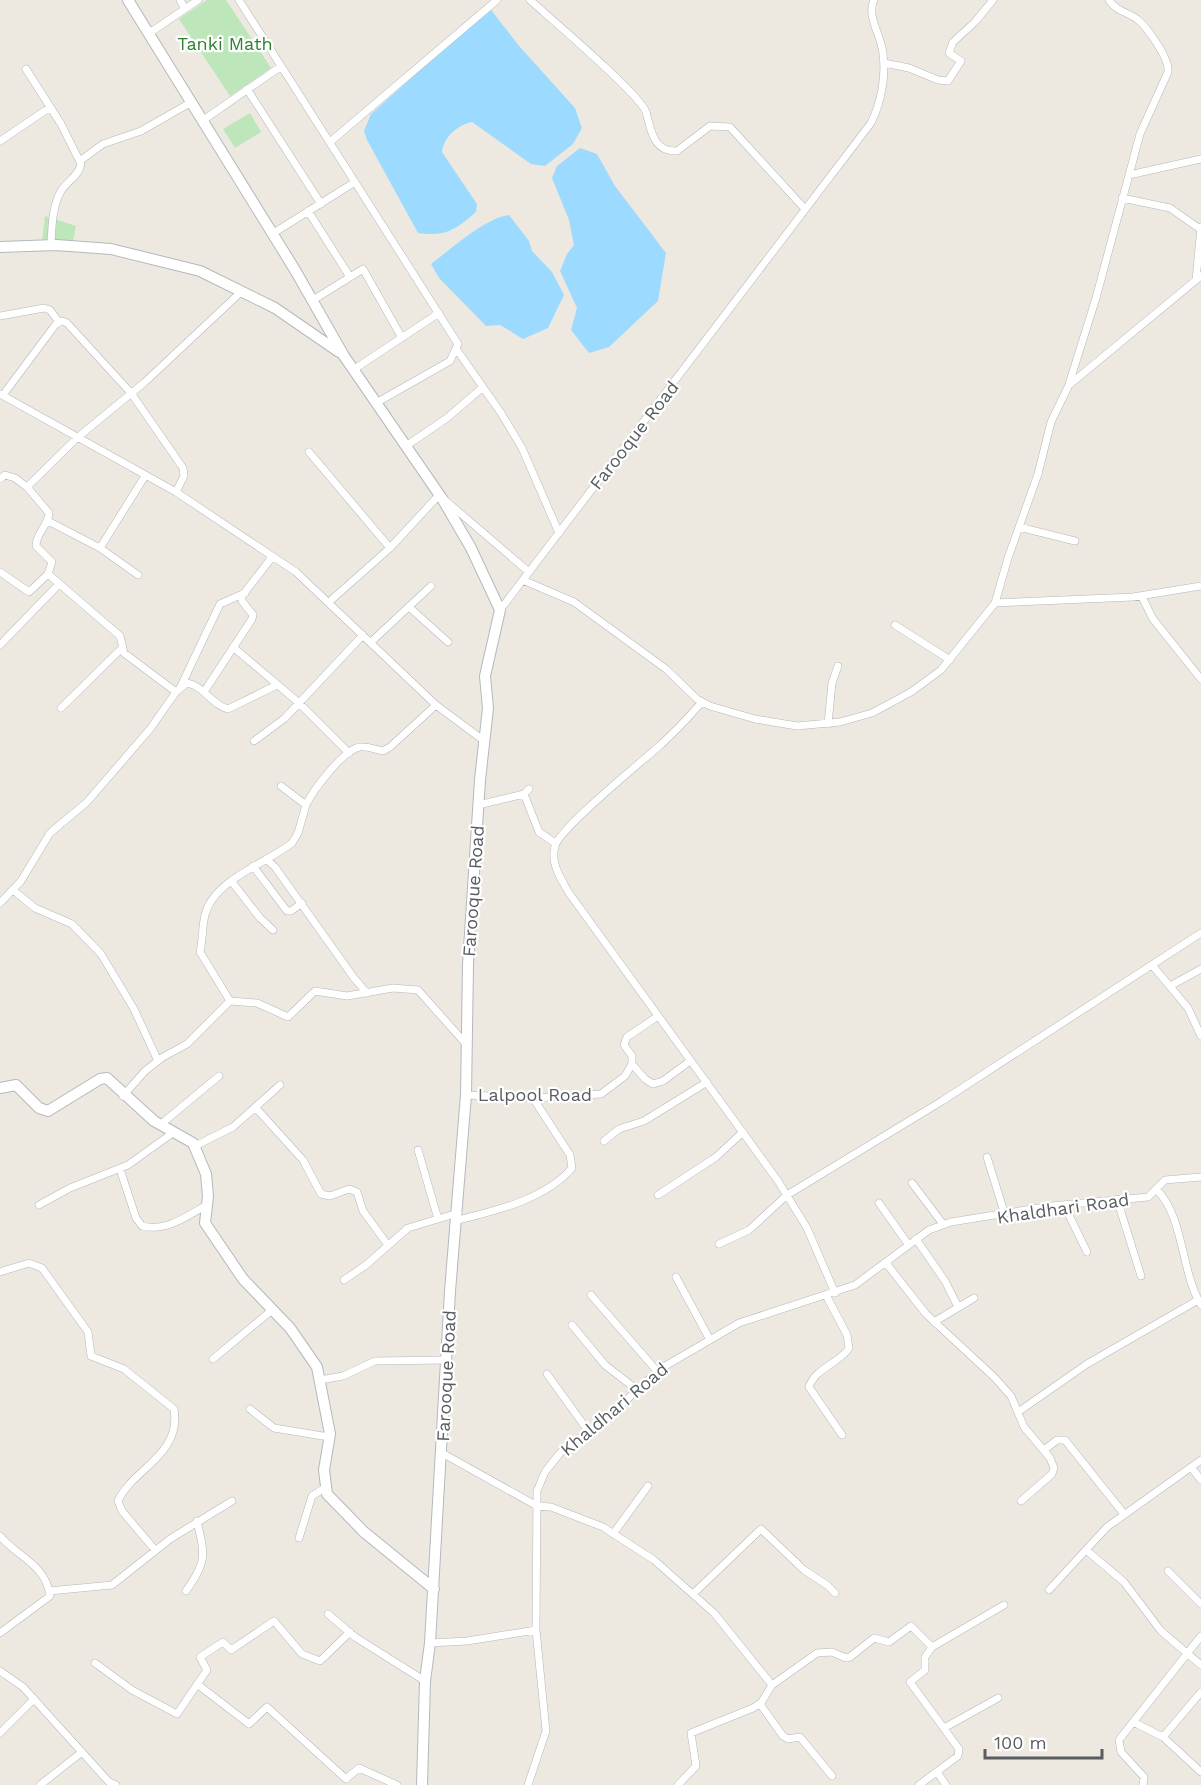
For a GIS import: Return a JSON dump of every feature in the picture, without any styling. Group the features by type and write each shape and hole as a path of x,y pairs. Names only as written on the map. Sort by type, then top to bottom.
{"main road":[{"path":"128,0 190,104 313,300 344,356 439,495 471,548 500,610"},
{"path":"0,247 51,244 111,249 200,271 275,308 344,356"},
{"name":"Farooque Road","path":"422,1785 425,1681 434,1589 447,1360 466,1095 468,964 483,740 488,708 486,666 500,610"},
{"path":"0,1088 16,1085 39,1108 48,1111 103,1078 111,1081 123,1096 160,1125 187,1137 195,1146 206,1174 208,1197 205,1206 205,1222 243,1279 310,1355 320,1380 329,1437 324,1470 327,1494 364,1532 434,1589"}],"street":[{"path":"180,0 185,9"},
{"path":"148,34 198,0"},
{"path":"238,0 458,344 450,361 376,403"},
{"path":"330,142 497,0"},
{"path":"530,0 641,102 653,137 660,147 676,151 710,126 730,127 804,208"},
{"name":"Farooque Road","path":"500,610 525,581 558,532 694,359 804,208 871,123 880,99 884,63 881,40 870,12 874,0"},
{"path":"884,63 909,68 940,80 951,79 960,63 949,53 953,42 975,22 993,0"},
{"path":"525,581 574,602 666,669 702,702 775,724 828,724 855,718 892,703 929,680 950,660 995,603 1038,474 1054,414 1069,385 1096,298 1140,135 1166,78 1169,64 1145,27 1115,8 1107,0 1100,0"},
{"path":"202,121 280,67"},
{"path":"26,69 81,160 80,170 66,183 58,198 51,244"},
{"path":"247,89 321,204"},
{"path":"81,160 104,144 141,131 190,104"},
{"path":"0,141 50,108"},
{"path":"1129,175 1201,159"},
{"path":"272,234 355,182"},
{"path":"1069,385 1199,278 1201,228 1170,208 1122,198"},
{"path":"308,211 350,277"},
{"path":"313,300 363,269 402,338"},
{"path":"27,487 78,437 131,393 242,291"},
{"path":"0,316 44,308 50,310 59,322 67,323 131,393 185,472 176,492"},
{"path":"353,370 439,313"},
{"path":"59,322 1,395 176,492 296,572 436,705 483,740"},
{"path":"457,350 522,448 558,532"},
{"path":"406,446 447,418 483,387"},
{"path":"309,452 390,548"},
{"path":"0,479 5,475 15,478 27,487 46,508 48,521 36,540 36,546 52,562 48,574 29,592 0,572"},
{"path":"100,548 145,476"},
{"path":"329,602 390,548 439,495 529,572"},
{"path":"48,521 100,548 138,575"},
{"path":"1019,527 1075,541"},
{"path":"204,692 253,615 242,601 244,593 272,558"},
{"path":"48,574 120,636 122,648 178,690"},
{"path":"0,645 58,584"},
{"path":"371,642 431,586"},
{"path":"995,603 1142,597 1201,586"},
{"path":"1,901 13,890 40,852 50,833 87,802 168,705 178,690 220,604 244,593"},
{"path":"1142,597 1153,619 1201,679"},
{"path":"409,607 448,642"},
{"path":"894,625 950,660"},
{"path":"254,741 285,718 363,635"},
{"path":"233,647 298,702 349,753"},
{"path":"61,708 122,648"},
{"path":"828,724 832,683 838,666"},
{"path":"178,690 187,683 195,684 221,708 228,710 277,684"},
{"path":"702,702 674,733 621,778 555,843 553,858 558,875 787,1195 807,1228 835,1293"},
{"path":"230,1001 200,952 205,915 218,893 253,866 292,843 298,833 306,805 319,784 349,753 362,746 383,751 436,705"},
{"path":"281,786 306,805"},
{"path":"478,805 526,792 539,832 555,843"},
{"path":"266,859 275,867 354,978 368,993"},
{"path":"253,866 287,911 291,911 302,903"},
{"path":"232,882 260,918 273,930"},
{"path":"13,890 34,908 72,924 101,954 134,1009 158,1061"},
{"path":"719,1244 742,1234 761,1221 787,1195 942,1101 1201,933"},
{"path":"1152,965 1184,1002 1199,1025 1201,1036"},
{"path":"1170,986 1201,969"},
{"path":"123,1096 158,1061 187,1044 230,1001 257,1003 288,1017 315,991 347,996 393,988 418,990 445,1018 467,1046"},
{"path":"658,1017 624,1041 632,1064 645,1079 653,1084 663,1081 690,1061"},
{"name":"Lalpool Road","path":"466,1095 533,1098 602,1094 625,1076 632,1064"},
{"path":"160,1125 219,1076"},
{"path":"604,1141 619,1129 644,1121 706,1082"},
{"path":"195,1146 233,1128 280,1085"},
{"path":"344,1280 408,1228 438,1219 517,1204 560,1179 572,1168 570,1155 533,1098"},
{"path":"255,1107 303,1160 321,1194 330,1196 349,1189 357,1192 363,1211 388,1245"},
{"path":"39,1205 91,1179 120,1169 174,1132"},
{"path":"658,1195 716,1157 743,1132"},
{"path":"418,1150 438,1219"},
{"path":"987,1157 1005,1215"},
{"path":"120,1169 136,1218 142,1226 157,1228 168,1225 205,1206"},
{"name":"Khaldhari Road","path":"528,1785 544,1740 547,1719 536,1630 537,1491 545,1472 560,1453 589,1432 657,1371 710,1338 759,1315 855,1285 916,1239 943,1224 1064,1205 1148,1197 1170,1178 1201,1177"},
{"path":"912,1183 943,1224"},
{"path":"1018,1412 1087,1364 1200,1303 1168,1205 1157,1190"},
{"path":"1117,1200 1141,1276"},
{"path":"879,1203 909,1244"},
{"path":"1064,1205 1087,1252"},
{"path":"916,1239 945,1281 958,1307"},
{"path":"0,1272 29,1263 42,1268 88,1332 91,1356 124,1369 174,1409 174,1426 163,1450 118,1501 122,1511 155,1550"},
{"path":"886,1263 934,1322 1011,1396 1028,1433 1053,1463 1054,1471 1021,1501"},
{"path":"676,1277 710,1338"},
{"path":"591,1295 657,1371"},
{"path":"826,1295 847,1335 849,1348 846,1353 814,1377 809,1387 842,1435"},
{"path":"934,1322 974,1298"},
{"path":"213,1359 272,1310"},
{"path":"572,1326 605,1365 636,1389"},
{"path":"320,1380 342,1376 375,1361 447,1360"},
{"path":"547,1374 589,1432"},
{"path":"250,1409 274,1428 329,1437"},
{"path":"1044,1450 1057,1440 1065,1440 1124,1514"},
{"path":"442,1453 537,1506 566,1512 613,1534 654,1560 714,1613 772,1684"},
{"path":"1049,1590 1124,1514 1201,1460"},
{"path":"1191,1467 1201,1480"},
{"path":"613,1534 648,1486"},
{"path":"299,1538 312,1496 326,1487"},
{"path":"49,1591 112,1585 155,1550 197,1521 232,1501"},
{"path":"186,1591 201,1568 204,1556 197,1521"},
{"path":"693,1594 761,1529 804,1570 835,1593"},
{"path":"0,1536 12,1549 28,1557 49,1591"},
{"path":"1086,1550 1124,1582 1161,1631 1201,1665"},
{"path":"1168,1570 1201,1604"},
{"path":"0,1634 45,1601 49,1591"},
{"path":"919,1785 958,1756 959,1749 910,1682 925,1670 925,1657 932,1647 1004,1605"},
{"path":"328,1614 350,1632 425,1681"},
{"path":"95,1663 132,1690 177,1714 207,1670 200,1657 223,1642 231,1650 274,1621 302,1654 320,1661 350,1632"},
{"path":"678,1785 696,1766 691,1733 734,1717 760,1704 772,1684 817,1653 832,1652 846,1658 850,1657 873,1638 889,1642 911,1626 932,1647"},
{"path":"430,1643 467,1641 536,1630"},
{"path":"1143,1785 1141,1773 1119,1746 1119,1740 1201,1636"},
{"path":"0,1671 23,1687 110,1782 116,1785"},
{"path":"197,1684 249,1724 267,1707 346,1779 359,1768 397,1785"},
{"path":"1163,1737 1201,1692"},
{"path":"944,1728 998,1698"},
{"path":"0,1733 34,1699"},
{"path":"760,1704 783,1736 788,1739 800,1737 832,1776"},
{"path":"1132,1722 1163,1737 1201,1772"},
{"path":"39,1785 82,1752"},
{"path":"937,1772 946,1785"}],"green space":[{"name":"Tanki Math","path":"207,0 226,0 271,68 230,96 179,19"},
{"path":"250,113 261,132 235,148 223,129"},
{"path":"45,216 76,226 73,242 42,242"}],"water":[{"path":"491,10 520,47 575,108 582,128 573,144 545,166 531,164 472,122 456,129 448,137 442,152 477,204 476,212 450,231 436,234 418,233 364,131 371,114 484,13"},
{"path":"580,148 597,154 615,186 666,253 658,301 609,347 589,353 571,330 577,308 560,271 567,254 574,245 569,220 552,178 557,166"},
{"path":"509,215 529,241 532,251 552,272 564,295 548,328 523,339 500,325 486,326 439,278 431,264 479,228"}]}
